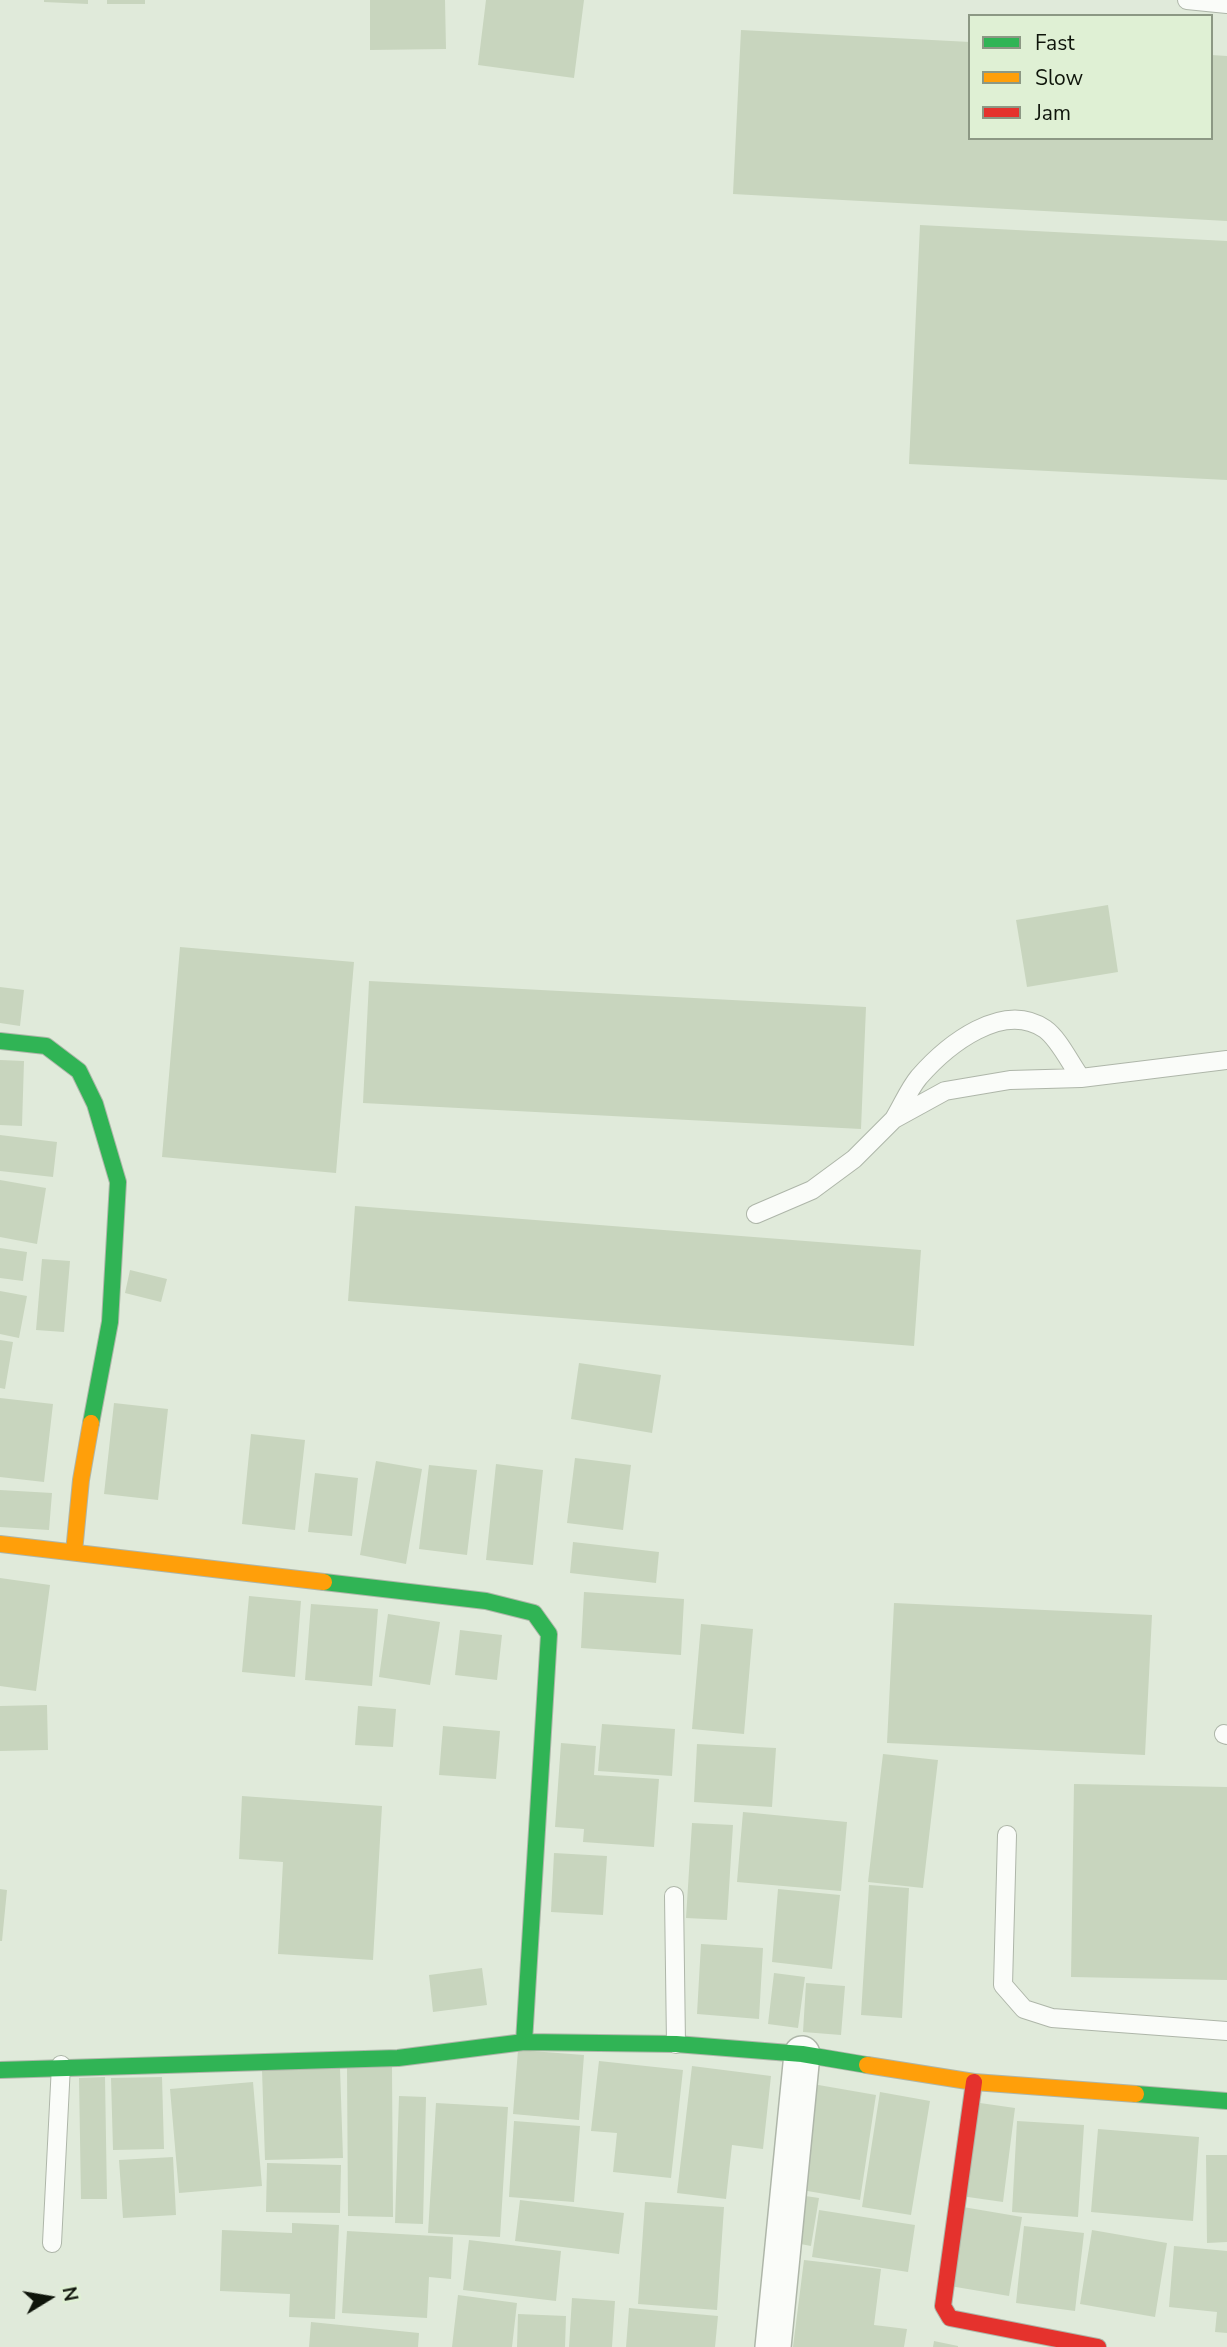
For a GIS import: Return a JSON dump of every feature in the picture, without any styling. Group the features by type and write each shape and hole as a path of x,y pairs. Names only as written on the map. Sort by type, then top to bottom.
{"street":[{"path":"0,1041 46,1046 79,1071 95,1104 118,1182 110,1322 81,1480 74,1552"},
{"path":"0,1544 486,1601 534,1613 549,1634 549,1671 524,2042"},
{"path":"0,2070 61,2066 398,2058 524,2042 676,2044 802,2054 974,2082 1227,2101"},
{"path":"773,2347 802,2054"},
{"path":"974,2082 943,2306 950,2318 973,2325 1098,2347"}],"lane":[{"path":"1187,0 1227,4"},
{"path":"756,1214 812,1190 854,1160 894,1119 918,1078 958,1041 1003,1020 1028,1020 1048,1031 1081,1077"},
{"path":"894,1119 945,1091 1010,1080 1081,1077 1227,1060"},
{"path":"1007,1835 1003,1985 1024,2009 1052,2018 1227,2031"},
{"path":"674,1896 676,2044"},
{"path":"52,2243 61,2066"}],"building":[{"path":"88,0 88,4 44,2"},
{"path":"107,0 145,0 145,4 107,4"},
{"path":"370,0 445,0 446,49 370,50"},
{"path":"486,0 584,0 574,78 478,65"},
{"path":"741,30 968,42 968,140 1213,140 1213,55 1227,56 1227,221 733,194"},
{"path":"920,225 1227,241 1227,480 909,464"},
{"path":"1108,905 1118,972 1027,987 1016,920"},
{"path":"180,947 354,962 336,1173 162,1157"},
{"path":"369,981 866,1007 861,1129 363,1103"},
{"path":"0,987 24,990 20,1026 0,1023"},
{"path":"0,1060 24,1061 22,1126 0,1125"},
{"path":"0,1135 57,1142 53,1177 0,1171"},
{"path":"0,1180 46,1188 37,1244 0,1237"},
{"path":"355,1206 921,1250 914,1346 348,1301"},
{"path":"0,1248 27,1252 23,1281 0,1278"},
{"path":"42,1259 70,1261 64,1332 36,1330"},
{"path":"130,1270 167,1279 161,1302 125,1293"},
{"path":"0,1291 27,1296 19,1338 0,1334"},
{"path":"0,1340 13,1342 5,1389 0,1388"},
{"path":"579,1363 661,1375 652,1433 571,1419"},
{"path":"0,1398 53,1404 44,1482 0,1477"},
{"path":"114,1403 168,1409 158,1500 104,1494"},
{"path":"251,1434 305,1440 295,1530 242,1524"},
{"path":"575,1458 631,1465 623,1530 567,1523"},
{"path":"376,1461 422,1469 406,1564 360,1555"},
{"path":"496,1464 543,1470 533,1565 486,1560"},
{"path":"429,1465 477,1470 467,1555 419,1549"},
{"path":"315,1473 358,1478 352,1536 308,1532"},
{"path":"0,1490 52,1493 49,1530 0,1527"},
{"path":"573,1542 659,1552 656,1583 570,1573"},
{"path":"0,1578 50,1585 36,1691 0,1686"},
{"path":"584,1592 684,1599 681,1655 581,1648"},
{"path":"249,1596 301,1601 295,1677 242,1672"},
{"path":"894,1603 1152,1615 1145,1755 887,1743"},
{"path":"311,1604 378,1609 372,1686 305,1680"},
{"path":"388,1614 440,1622 430,1685 379,1677"},
{"path":"701,1624 753,1629 744,1734 692,1729"},
{"path":"460,1630 502,1635 497,1680 455,1675"},
{"path":"47,1705 48,1750 0,1751 0,1706"},
{"path":"358,1706 396,1709 393,1747 355,1745"},
{"path":"602,1724 675,1729 672,1776 598,1771"},
{"path":"443,1726 500,1731 496,1779 439,1775"},
{"path":"561,1743 596,1746 594,1775 659,1779 654,1847 583,1842 584,1829 555,1827"},
{"path":"697,1744 776,1748 772,1807 694,1802"},
{"path":"883,1754 938,1760 923,1888 868,1882"},
{"path":"1074,1784 1227,1787 1227,1980 1071,1977"},
{"path":"242,1796 382,1806 373,1960 278,1954 283,1862 239,1859"},
{"path":"743,1812 847,1822 841,1891 737,1882"},
{"path":"692,1823 733,1825 727,1920 686,1918"},
{"path":"554,1853 607,1856 603,1915 551,1912"},
{"path":"869,1885 909,1888 902,2018 861,2015"},
{"path":"0,1889 7,1890 2,1941 0,1941"},
{"path":"778,1889 840,1895 832,1969 772,1962"},
{"path":"701,1944 763,1948 759,2019 697,2014"},
{"path":"482,1968 487,2005 433,2012 429,1975"},
{"path":"774,1973 805,1977 798,2028 768,2024"},
{"path":"806,1983 845,1986 841,2035 803,2032"},
{"path":"518,2050 584,2055 579,2120 513,2114"},
{"path":"599,2061 683,2070 671,2178 613,2172 617,2133 591,2131"},
{"path":"692,2066 771,2076 763,2149 732,2145 726,2199 677,2193"},
{"path":"347,2067 392,2067 393,2217 348,2216"},
{"path":"340,2068 343,2158 265,2160 262,2070"},
{"path":"105,2077 107,2199 81,2199 79,2078"},
{"path":"162,2077 164,2149 113,2150 111,2078"},
{"path":"253,2082 262,2186 179,2193 170,2089"},
{"path":"807,2083 876,2095 860,2200 790,2188"},
{"path":"880,2092 930,2101 911,2215 862,2207"},
{"path":"399,2096 426,2097 423,2224 395,2223"},
{"path":"973,2102 1015,2108 1003,2202 961,2196"},
{"path":"436,2103 508,2107 500,2237 428,2233"},
{"path":"514,2121 580,2126 574,2202 509,2197"},
{"path":"1017,2121 1084,2125 1078,2217 1012,2212"},
{"path":"1098,2129 1199,2137 1193,2221 1091,2212"},
{"path":"1206,2155 1227,2155 1227,2242 1207,2243"},
{"path":"173,2157 176,2215 123,2218 119,2160"},
{"path":"267,2163 341,2165 340,2213 266,2212"},
{"path":"792,2194 819,2198 811,2246 785,2241"},
{"path":"520,2200 624,2213 619,2254 515,2241"},
{"path":"645,2202 724,2207 717,2310 638,2304"},
{"path":"963,2207 1022,2217 1009,2296 950,2286"},
{"path":"819,2210 915,2225 908,2272 812,2257"},
{"path":"292,2223 339,2225 335,2319 289,2317 290,2294 220,2291 222,2230 292,2233"},
{"path":"1024,2226 1084,2233 1075,2311 1016,2303"},
{"path":"1092,2230 1167,2243 1155,2317 1080,2304"},
{"path":"347,2231 453,2237 451,2279 429,2277 427,2318 342,2313"},
{"path":"469,2240 561,2251 556,2301 463,2290"},
{"path":"1174,2246 1227,2251 1227,2333 1215,2332 1217,2312 1169,2307"},
{"path":"804,2260 881,2269 874,2325 907,2329 904,2347 793,2347"},
{"path":"458,2295 517,2303 512,2347 452,2347"},
{"path":"572,2298 615,2301 612,2347 569,2347"},
{"path":"629,2308 718,2316 715,2347 626,2347"},
{"path":"518,2314 566,2316 565,2347 517,2347"},
{"path":"311,2322 419,2333 418,2347 309,2347"},
{"path":"934,2341 958,2346 958,2347 933,2347"}],"traffic: fast":[{"path":"0,1041 46,1046 79,1071 95,1104 118,1182 110,1322 91,1423"},
{"path":"324,1582 486,1601 534,1613 549,1634 524,2042"},
{"path":"0,2070 398,2058 524,2042 676,2044 802,2054 867,2065"},
{"path":"1136,2094 1227,2101"}],"traffic: slow":[{"path":"74,1552 81,1480 91,1423"},
{"path":"0,1544 324,1582"},
{"path":"867,2065 974,2082 1136,2094"}],"traffic: jam":[{"path":"974,2082 943,2306 950,2318 1098,2347"}]}
